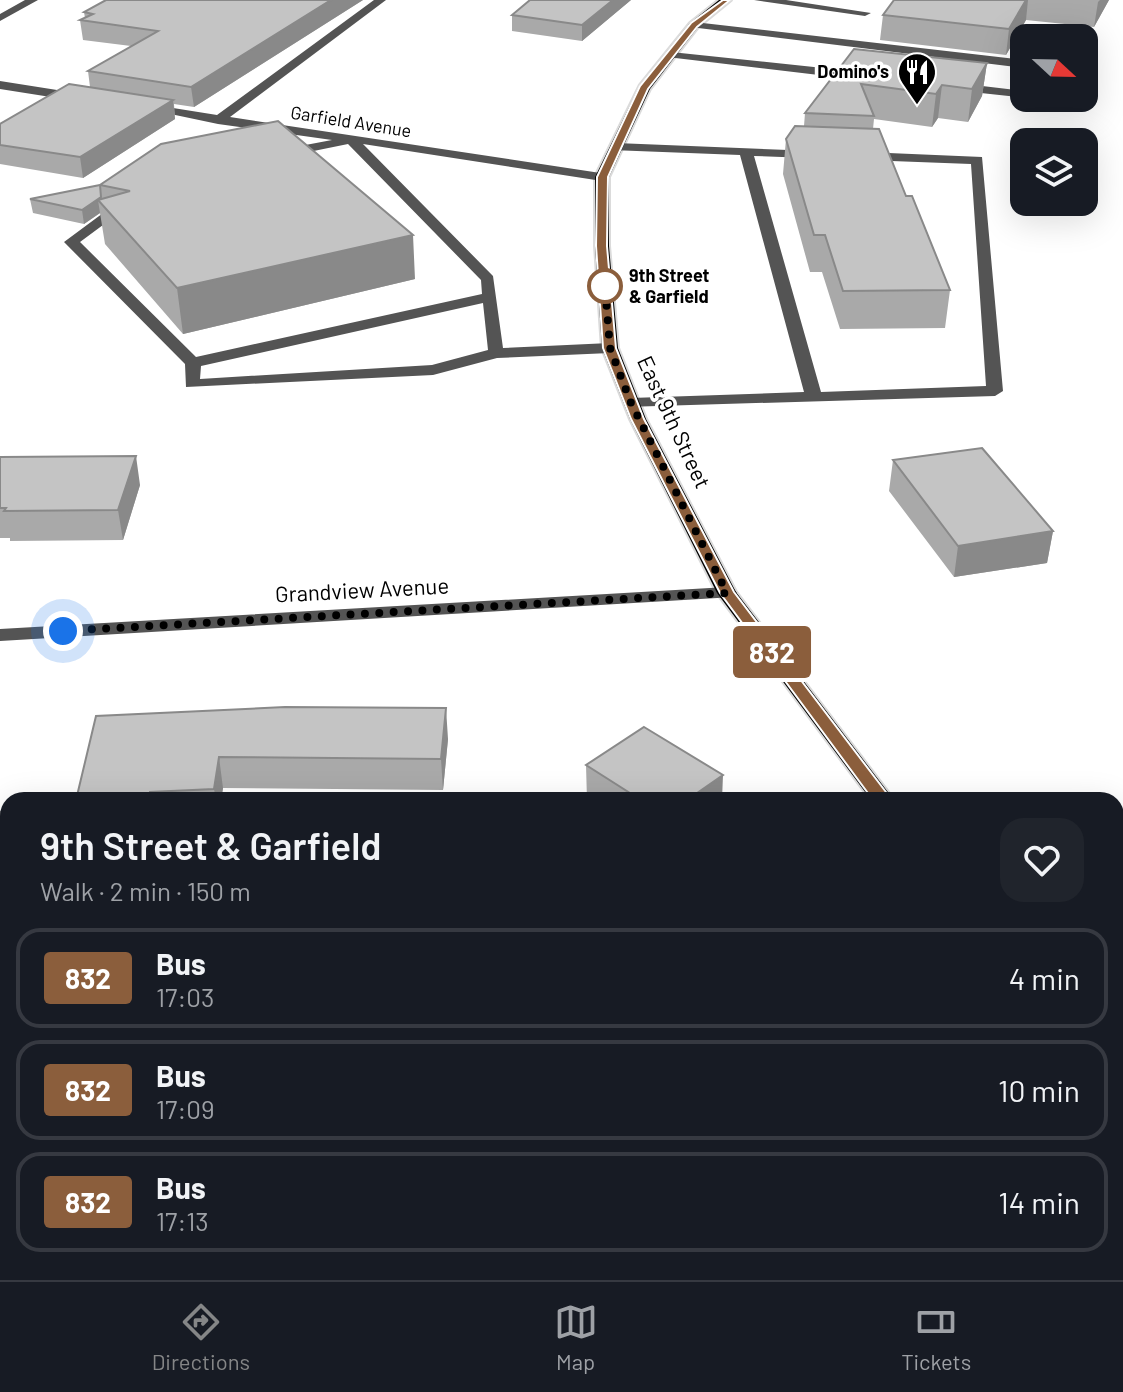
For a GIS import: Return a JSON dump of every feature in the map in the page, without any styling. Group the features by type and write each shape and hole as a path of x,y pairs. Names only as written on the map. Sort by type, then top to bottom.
{"main road":[{"name":"East 9th Street","path":"726,0 694,25 644,88 602,177 602,246 610,348 631,403 727,593 877,792"}],"street":[{"path":"0,18 33,0"},
{"path":"218,120 381,0"},
{"path":"759,0 865,13"},
{"path":"694,25 1010,62"},
{"path":"671,55 870,77"},
{"path":"0,85 93,100"},
{"path":"947,86 1010,93"},
{"name":"Garfield Avenue","path":"140,107 602,177"},
{"path":"275,154 351,140 488,279 496,353"},
{"path":"616,147 823,155"},
{"path":"746,152 814,397"},
{"path":"631,403 995,391 977,160 854,156"},
{"path":"132,199 71,242 193,363 192,384 433,370 496,353 610,348"},
{"path":"193,363 490,297"},
{"name":"Grandview Avenue","path":"0,635 727,593"}],"building":[{"path":"106,0 331,0 191,87 88,71 158,31 80,20 93,14 84,12"},
{"path":"530,0 613,0 582,25 512,15"},
{"path":"894,0 1026,0 1009,29 883,15"},
{"path":"854,49 987,63 972,89 942,85 936,94 861,84 874,116 805,113"},
{"path":"69,84 173,100 80,157 0,145 0,124"},
{"path":"278,121 413,235 177,288 98,200 130,191 100,185 161,144"},
{"path":"795,126 879,129 906,196 912,196 950,290 843,291 825,235 814,235 786,139"},
{"path":"100,185 101,197 82,210 30,199"},
{"path":"982,448 1053,531 958,546 893,460"},
{"path":"136,456 118,510 4,511 6,508 0,508 0,457"},
{"path":"285,707 446,708 441,759 219,757 214,789 78,792 96,716"},
{"path":"644,727 723,775 699,792 628,792 586,765"}],"bus line":[{"name":"832","path":"726,0 694,25 644,88 602,177 602,246 610,348 638,419 727,593 877,792"}],"place":[{"name":"Domino's","path":"917,106"},
{"name":"9th Street & Garfield","path":"605,286"}],"route":[{"path":"63,631 727,593 631,403 610,348 605,286"}]}
